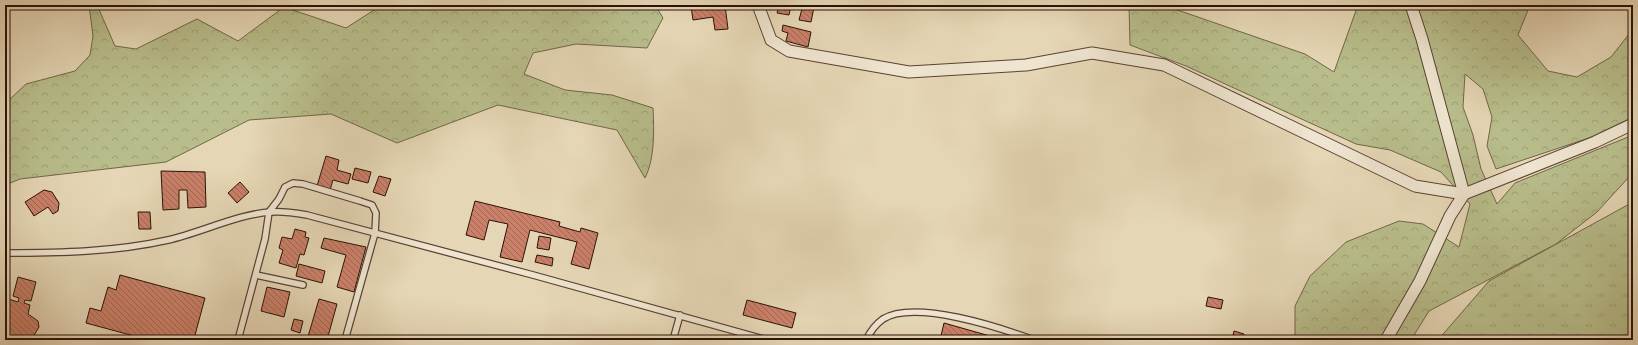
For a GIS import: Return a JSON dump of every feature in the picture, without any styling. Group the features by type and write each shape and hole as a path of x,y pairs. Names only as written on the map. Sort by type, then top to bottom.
{"street":[{"path":"758,5 771,40 789,51 909,72 1026,65 1092,53 1164,65 1415,186 1464,194 1595,142 1633,124"},
{"path":"1386,340 1420,281 1450,216 1464,194 1412,5"}],"lane":[{"path":"238,340 265,239 269,212 279,199 285,187 293,183 304,184 372,205 376,213 375,233 345,340"},
{"path":"5,253 76,252 140,245 169,240 269,212 307,215 767,340"},
{"path":"256,275 304,285"},
{"path":"866,340 873,329 884,319 899,313 914,312 971,320 1034,340"},
{"path":"673,340 680,316"}],"green space":[{"path":"89,5 97,5 115,46 136,49 197,19 238,41 284,7 346,28 382,5 655,5 663,18 647,48 576,44 533,53 524,74 565,90 612,95 653,108 654,126 651,162 645,178 617,130 498,105 397,143 331,114 249,120 166,162 20,179 5,185 5,108 7,102 26,84 75,71 90,55 93,36"},
{"path":"1129,5 1163,5 1305,54 1334,72 1358,5 1530,5 1518,35 1548,71 1577,77 1611,57 1633,29 1633,117 1589,138 1496,169 1487,146 1492,117 1483,89 1465,74 1463,107 1473,135 1481,169 1497,204 1515,183 1633,135 1633,178 1629,177 1597,212 1556,244 1429,311 1411,340 1295,340 1295,306 1310,276 1346,242 1399,221 1423,224 1459,247 1470,204 1441,172 1390,150 1356,144 1186,66 1130,45"},
{"path":"1633,202 1633,340 1438,340 1489,281"}],"building":[{"path":"725,5 728,29 715,30 713,17 693,20 691,6"},
{"path":"779,5 791,5 789,15 777,13"},
{"path":"803,5 814,7 811,22 799,20"},
{"path":"783,25 811,32 808,47 786,41 788,33 782,31"},
{"path":"326,156 339,160 337,170 351,174 348,184 333,180 330,190 317,186"},
{"path":"355,168 371,172 368,183 352,179"},
{"path":"161,171 205,172 206,207 188,208 187,190 179,190 179,209 163,210"},
{"path":"379,176 391,179 385,196 373,192"},
{"path":"240,182 249,192 237,203 228,193"},
{"path":"44,190 52,192 59,203 58,211 53,214 48,207 34,216 25,202"},
{"path":"475,201 560,222 559,226 580,232 581,228 598,233 589,269 571,264 577,242 530,230 522,262 500,257 508,224 489,220 484,240 466,235"},
{"path":"138,212 150,212 151,229 139,229"},
{"path":"295,229 306,232 305,237 309,238 304,255 300,254 296,268 279,263 283,250 279,248 282,237 292,239"},
{"path":"539,236 551,238 549,250 537,248"},
{"path":"324,238 366,247 354,292 337,287 346,255 321,248"},
{"path":"537,255 553,258 552,266 535,262"},
{"path":"299,264 325,271 322,283 296,276"},
{"path":"120,275 205,298 195,335 213,340 149,340 86,323 90,308 101,311 108,287 116,290"},
{"path":"18,277 36,282 31,301 25,300 24,303 30,305 28,314 38,321 39,327 33,337 21,340 5,340 5,298 18,302 19,298 13,296"},
{"path":"267,287 290,292 284,317 261,311"},
{"path":"1208,297 1223,300 1221,309 1206,306"},
{"path":"319,299 337,304 327,340 307,340"},
{"path":"747,300 796,313 792,328 743,315"},
{"path":"294,319 303,321 300,333 291,330"},
{"path":"944,323 1004,340 940,340"},
{"path":"1234,331 1244,334 1243,340 1232,340"},
{"path":"253,336 267,340 252,340"}]}
